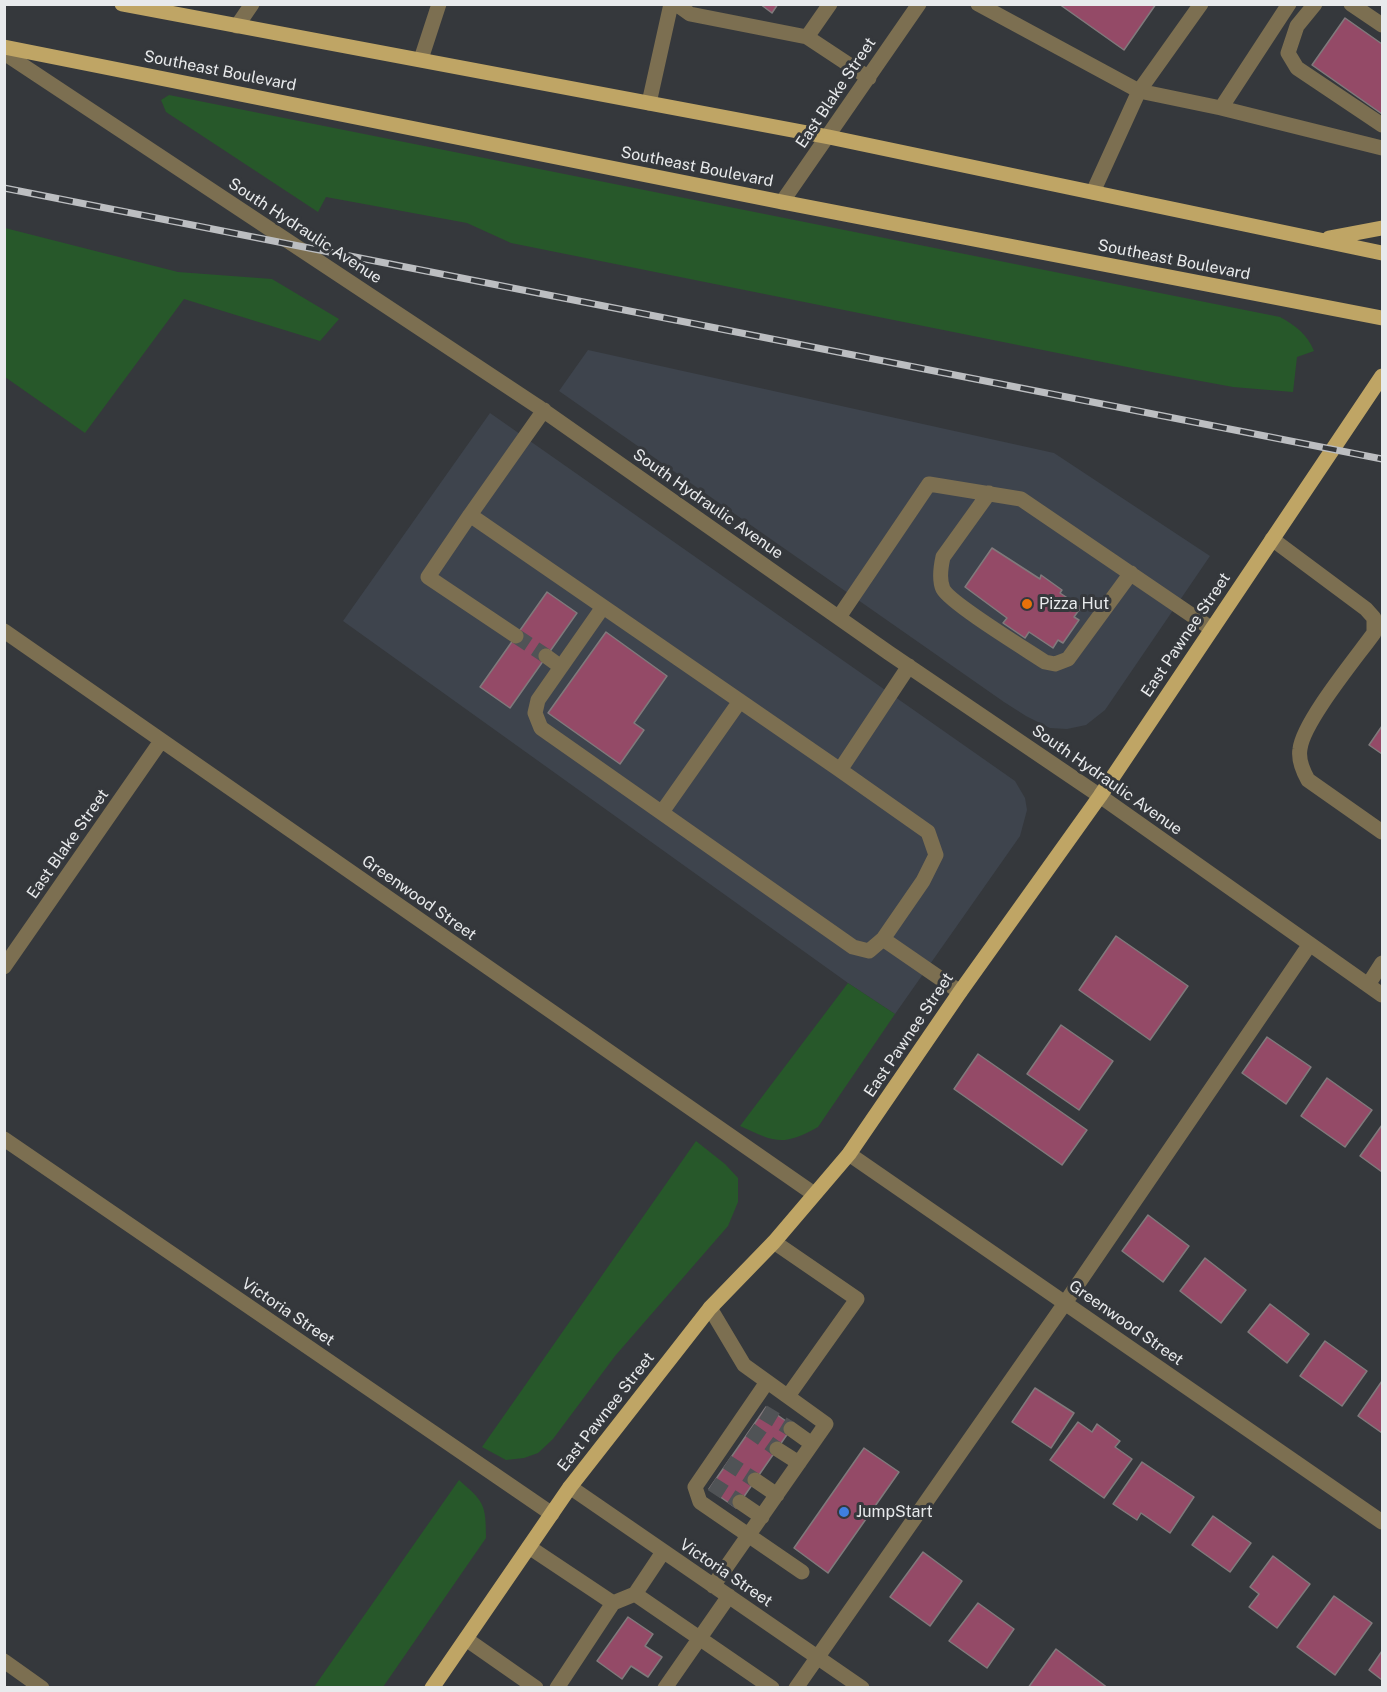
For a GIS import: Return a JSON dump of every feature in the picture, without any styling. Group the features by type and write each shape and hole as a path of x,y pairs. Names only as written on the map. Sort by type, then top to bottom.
{"main road":[{"path":"122,4 829,137 1383,253"},
{"name":"Southeast Boulevard","path":"4,46 782,202 1383,318"},
{"path":"1320,240 1383,228"},
{"name":"East Pawnee Street","path":"432,1688 570,1487 710,1308 774,1242 849,1154 960,992 1100,796 1383,376"}],"street":[{"path":"237,26 252,4"},
{"path":"421,59 439,4"},
{"path":"649,103 674,4 690,14 807,37 869,78"},
{"path":"807,37 830,4"},
{"name":"East Blake Street","path":"782,202 919,4"},
{"path":"978,4 1139,91 1221,108 1383,148"},
{"path":"1092,192 1139,91 1202,4"},
{"path":"1221,108 1289,4"},
{"path":"1315,4 1297,26 1288,53 1297,68 1383,125"},
{"path":"1351,4 1383,25"},
{"name":"South Hydraulic Avenue","path":"4,53 544,410 1383,995"},
{"path":"516,636 428,577 544,410"},
{"path":"839,617 929,484 1021,499 1212,628"},
{"path":"989,493 943,557 940,569 943,589 957,603 1045,662 1055,664 1068,659 1131,573"},
{"path":"470,515 740,700 928,832 936,855 923,881 883,939 869,951 853,947 541,728 535,713 538,700 603,607"},
{"path":"1272,539 1366,609 1374,618 1374,633 1305,730 1299,750 1302,767 1308,780 1383,832"},
{"name":"Greenwood Street","path":"4,631 814,1194"},
{"path":"546,656 561,667"},
{"path":"840,770 909,666"},
{"path":"662,812 740,700"},
{"name":"East Blake Street","path":"4,967 161,741"},
{"path":"883,939 960,992"},
{"path":"796,1688 1065,1303 1310,944"},
{"path":"1368,985 1383,963"},
{"name":"Victoria Street","path":"4,1139 552,1514"},
{"name":"Greenwood Street","path":"849,1154 1383,1522"},
{"path":"774,1242 857,1299 788,1396"},
{"path":"710,1308 744,1365 826,1424 713,1586"},
{"path":"767,1382 757,1408 707,1481 695,1487 700,1502 802,1572"},
{"path":"790,1430 812,1444"},
{"path":"777,1449 799,1463"},
{"path":"755,1480 777,1495"},
{"name":"Victoria Street","path":"570,1487 862,1688"},
{"path":"740,1502 762,1517"},
{"path":"529,1547 613,1603"},
{"path":"556,1688 613,1603 635,1594 663,1552"},
{"path":"635,1594 772,1688"},
{"path":"665,1688 729,1596"},
{"path":"466,1639 536,1688"},
{"path":"4,1661 42,1688"}],"shaded area":[{"path":"588,350 1054,453 1210,556 1105,710 1086,725 1067,729 1050,728 1004,702 559,391"},
{"path":"490,413 1015,781 1025,798 1027,810 1020,836 895,1014 848,983 343,621"}],"green space":[{"path":"169,95 1280,317 1300,331 1314,351 1297,357 1293,392 1233,387 511,243 467,223 326,197 318,212 166,112 161,100"},
{"path":"5,228 178,272 272,279 339,319 320,341 184,299 85,433 5,377"},
{"path":"848,983 895,1014 818,1127 796,1138 779,1140 762,1136 740,1126"},
{"path":"696,1141 725,1164 738,1178 738,1202 728,1226 615,1356 553,1439 538,1453 524,1458 506,1460 482,1447"},
{"path":"459,1480 482,1504 486,1538 383,1687 314,1687"}],"building":[{"path":"760,4 778,4 772,13"},
{"path":"1059,4 1156,4 1124,50"},
{"path":"1345,18 1382,44 1382,114 1312,65"},
{"path":"992,548 1040,579 1041,575 1062,590 1060,593 1081,607 1074,617 1079,620 1063,643 1058,640 1053,648 1029,632 1025,638 1003,623 1007,618 965,587"},
{"path":"547,592 577,613 510,708 480,687"},
{"path":"606,632 667,676 634,723 644,730 620,764 548,713"},
{"path":"1382,726 1382,754 1369,745"},
{"path":"1116,936 1188,986 1150,1040 1079,990"},
{"path":"1061,1025 1113,1061 1079,1110 1027,1074"},
{"path":"1267,1037 1311,1067 1286,1104 1242,1073"},
{"path":"978,1054 1087,1130 1062,1165 954,1089"},
{"path":"1327,1078 1372,1110 1345,1147 1301,1116"},
{"path":"1382,1125 1382,1172 1360,1156"},
{"path":"1148,1215 1189,1246 1163,1282 1122,1251"},
{"path":"1205,1258 1246,1290 1221,1323 1180,1291"},
{"path":"1270,1304 1309,1334 1287,1363 1248,1332"},
{"path":"1325,1341 1367,1371 1342,1406 1300,1376"},
{"path":"1382,1381 1382,1433 1358,1416"},
{"path":"1035,1388 1074,1413 1051,1448 1012,1422"},
{"path":"766,1407 793,1426 736,1508 709,1489"},
{"path":"1078,1422 1092,1432 1097,1424 1120,1441 1115,1447 1132,1459 1104,1498 1050,1460"},
{"path":"864,1448 899,1472 828,1573 794,1548"},
{"path":"1142,1462 1194,1497 1170,1533 1141,1513 1137,1520 1113,1504"},
{"path":"1213,1516 1251,1543 1230,1572 1192,1545"},
{"path":"923,1552 962,1581 930,1626 890,1597"},
{"path":"1273,1556 1310,1584 1277,1628 1249,1607 1259,1594 1250,1587"},
{"path":"1334,1596 1372,1623 1335,1675 1297,1647"},
{"path":"978,1603 1014,1629 987,1668 949,1641"},
{"path":"628,1617 653,1634 645,1646 662,1657 648,1677 631,1666 622,1679 597,1661"},
{"path":"1056,1649 1108,1688 1028,1688"},
{"path":"1382,1651 1382,1680 1369,1670"}],"tunnel":[{"path":"516,636 546,656"},
{"path":"763,1412 791,1429"},
{"path":"750,1430 777,1449"},
{"path":"727,1462 755,1480"},
{"path":"712,1484 740,1502"}],"railway":[{"path":"4,188 1382,459"}],"place":[{"name":"Pizza Hut","path":"1027,604"},
{"name":"JumpStart","path":"844,1512"}]}
